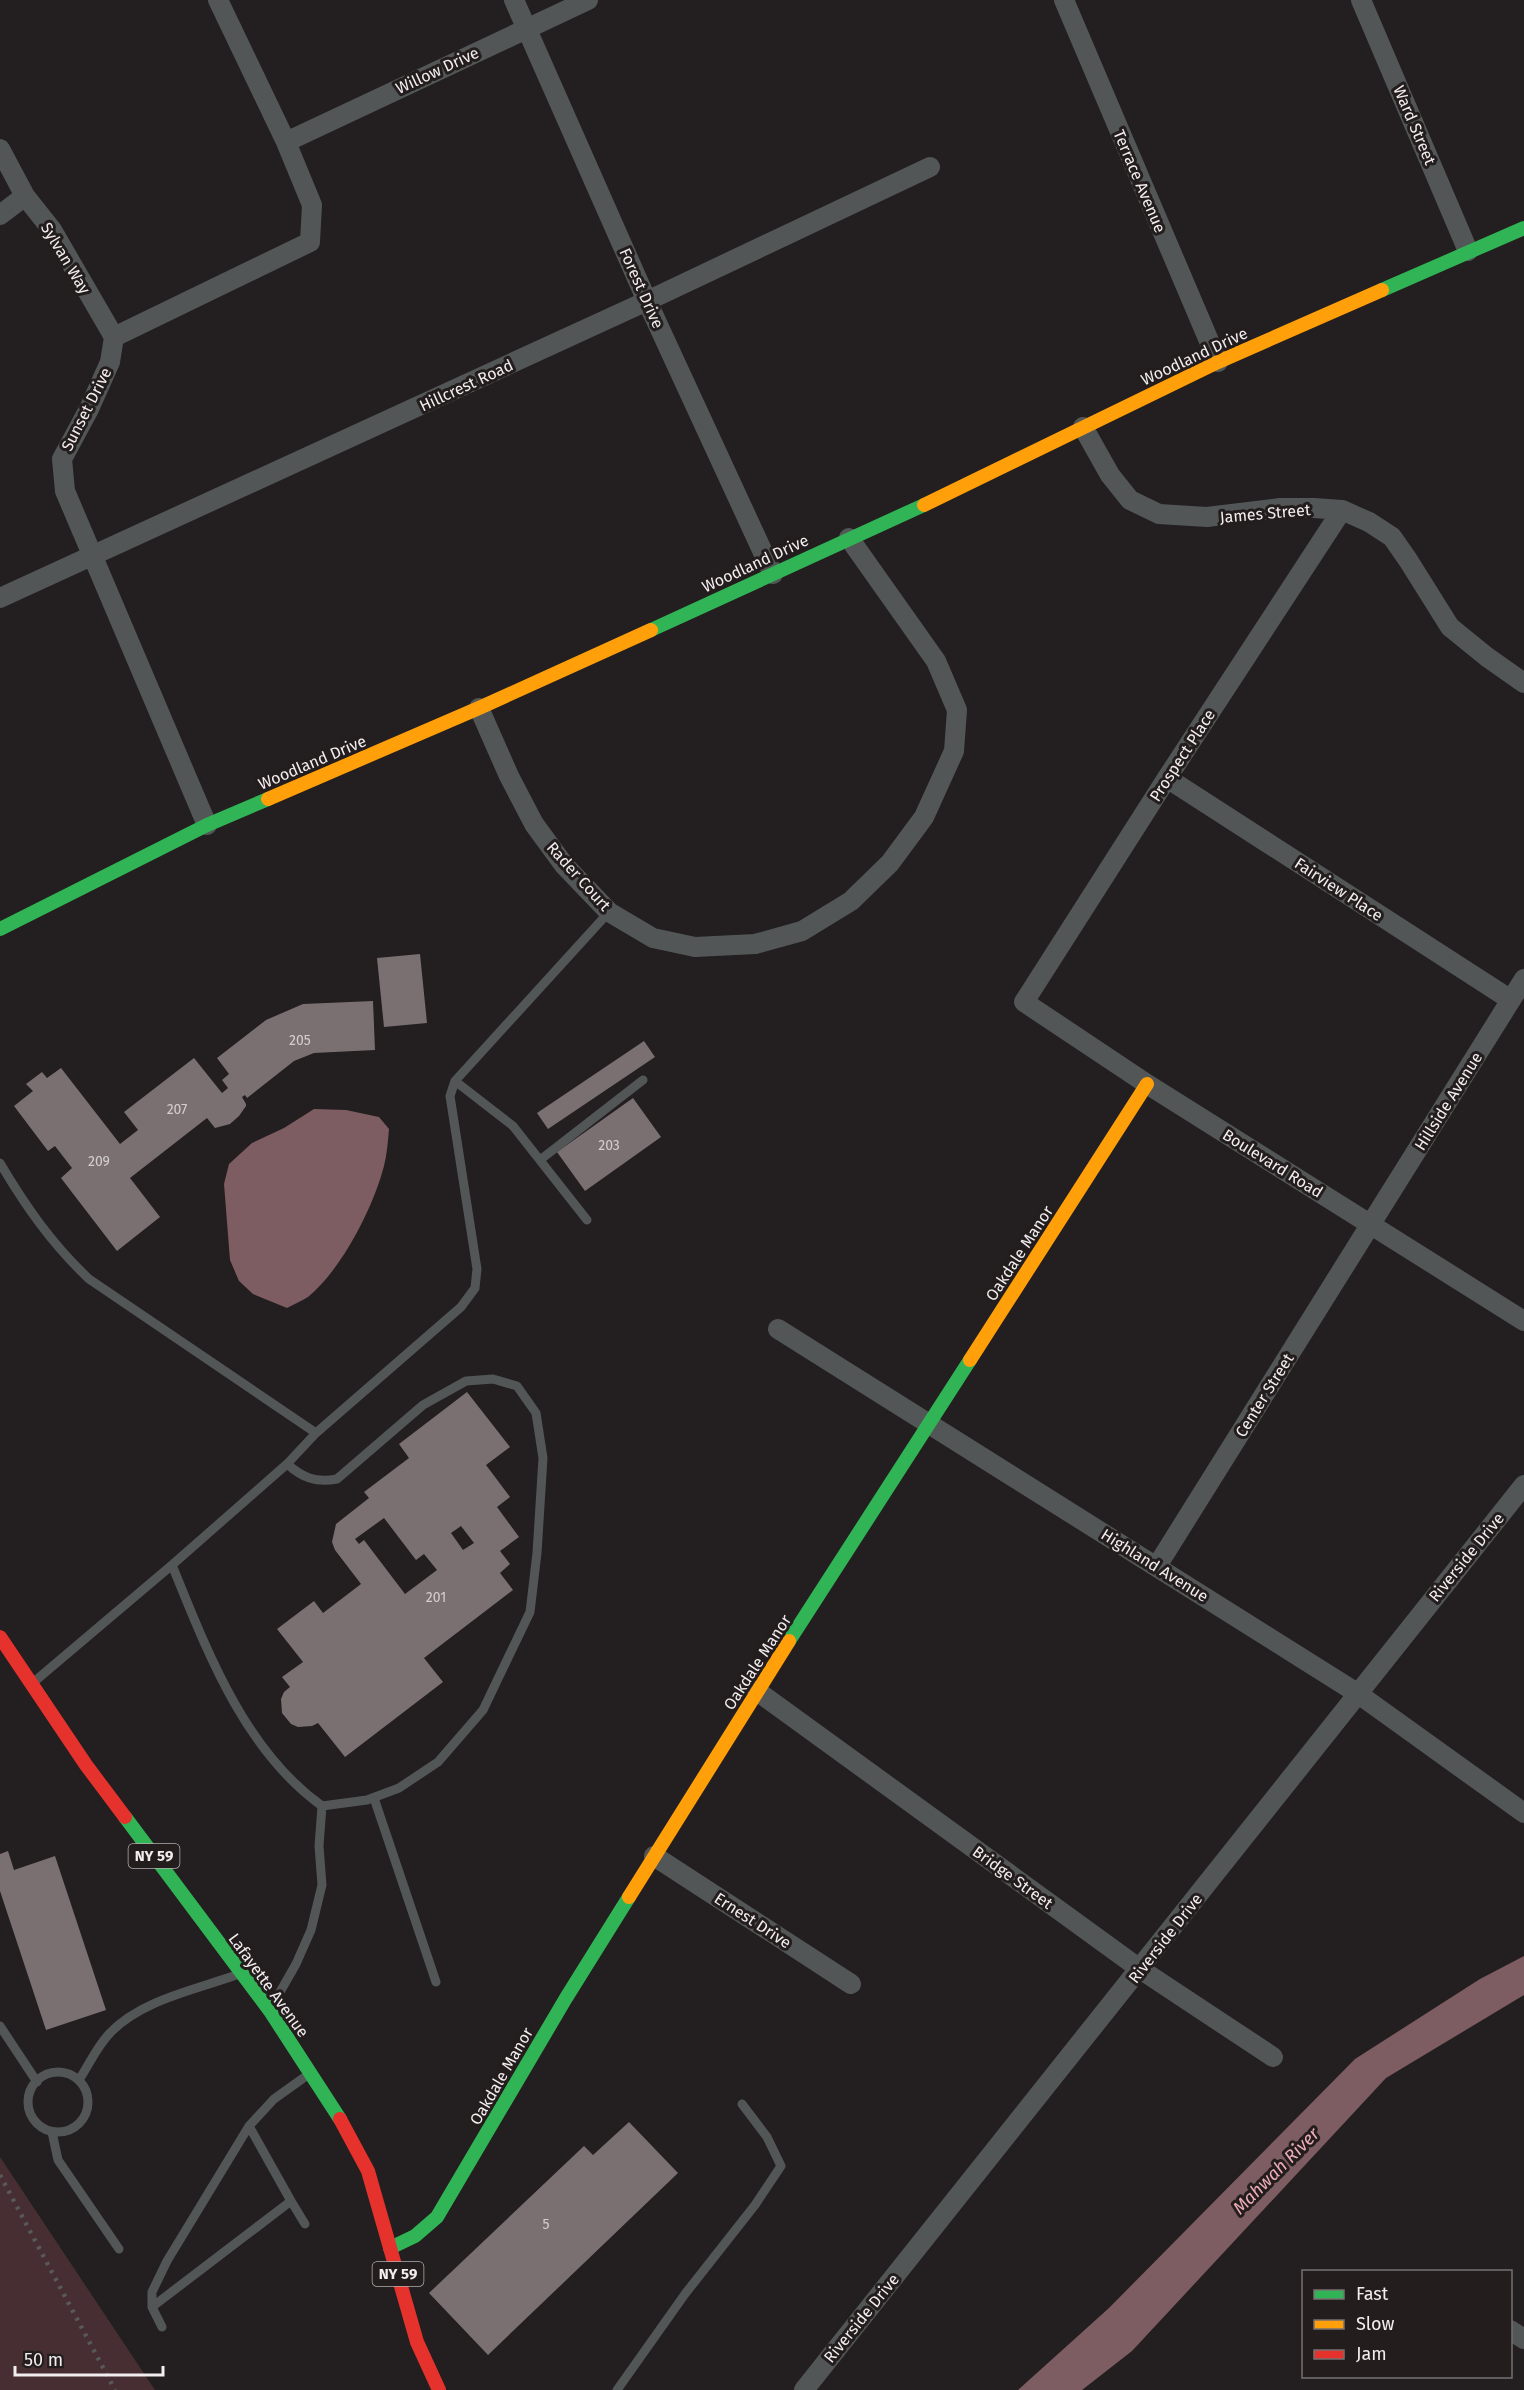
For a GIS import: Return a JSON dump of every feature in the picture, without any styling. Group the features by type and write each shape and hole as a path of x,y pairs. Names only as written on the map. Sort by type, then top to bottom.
{"street":[{"path":"114,337 310,242 312,205 286,142 218,0"},
{"name":"Forest Drive","path":"514,0 647,301 773,574"},
{"name":"Willow Drive","path":"286,142 588,0"},
{"name":"Terrace Avenue","path":"1064,0 1218,362"},
{"name":"Ward Street","path":"1361,0 1468,251"},
{"name":"Sylvan Way","path":"0,149 25,196 52,230 114,337"},
{"name":"Hillcrest Road","path":"0,598 647,301 930,167"},
{"path":"0,215 25,196"},
{"name":"Woodland Drive","path":"0,929 207,825 479,708 931,502 1218,362 1524,228"},
{"name":"Sunset Drive","path":"114,337 110,362 89,409 62,459 65,491 207,825"},
{"name":"James Street","path":"1083,427 1110,475 1130,500 1159,514 1207,518 1280,508 1342,510 1369,522 1392,537 1449,627 1524,683"},
{"name":"Prospect Place","path":"1024,1002 1342,510"},
{"name":"Rader Court","path":"479,708 509,776 534,824 564,865 609,912 653,938 695,947 755,945 802,931 851,902 890,863 924,817 954,751 957,710 936,662 849,538"},
{"name":"Fairview Place","path":"1167,778 1511,1000"},
{"name":"Hillside Avenue","path":"1371,1224 1524,978"},
{"name":"Boulevard Road","path":"1024,1002 1147,1084 1524,1321"},
{"name":"Oakdale Manor","path":"390,2248 415,2236 437,2217 566,1998 757,1691 1147,1084"},
{"name":"Center Street","path":"1157,1566 1371,1224"},
{"name":"Highland Avenue","path":"778,1329 1357,1693 1524,1813"},
{"name":"Riverside Drive","path":"804,2390 1524,1485"},
{"name":"Lafayette Avenue","path":"0,1637 86,1764 270,2011 332,2103 368,2171 417,2342 439,2390"},
{"name":"Bridge Street","path":"757,1691 1140,1969 1273,2057"},
{"name":"Ernest Drive","path":"654,1856 851,1984"}],"lane":[{"path":"30,1684 172,1565 287,1464 316,1433 461,1307 475,1288 477,1269 450,1096 455,1081 609,912"},
{"path":"540,1160 642,1080"},
{"path":"455,1081 513,1126 587,1220"},
{"path":"0,1163 24,1203 60,1252 88,1280 316,1433"},
{"path":"172,1565 202,1638 244,1720 298,1789 322,1806 374,1798 399,1788 438,1762 483,1710 530,1612 538,1543 543,1458 536,1413 518,1386 493,1379 466,1381 423,1405 337,1479 320,1482 299,1475 287,1464"},
{"path":"374,1798 436,1982"},
{"path":"270,2011 300,1956 317,1908 322,1885 319,1846 322,1806"},
{"path":"79,2080 108,2034 127,2017 151,2004 241,1973"},
{"path":"0,2026 37,2082"},
{"path":"61,2072 79,2080 88,2098 85,2116 72,2130 52,2132 35,2123 28,2104 29,2094 37,2082 50,2073 61,2072"},
{"path":"162,2327 152,2307 152,2292 167,2261 249,2126 274,2099 311,2073"},
{"path":"617,2390 686,2294 755,2205 781,2166 767,2137 742,2104"},
{"path":"249,2126 305,2224"},
{"path":"52,2132 58,2160 119,2249"},
{"path":"152,2307 291,2201"}],"shaded area":[{"path":"0,2157 155,2390 0,2390"}],"water":[{"path":"314,1109 346,1110 379,1117 389,1129 387,1152 379,1183 355,1237 321,1285 308,1297 287,1308 253,1294 239,1281 230,1260 224,1184 229,1164 252,1143 284,1128"},
{"name":"Mahwah River","path":"1524,1956 1524,1995 1386,2078 1132,2351 1082,2390 1018,2390 1109,2308 1355,2059 1480,1979"}],"building":[{"path":"420,954 427,1023 384,1027 377,958"},
{"path":"373,1001 375,1050 314,1053 294,1061 247,1098 245,1095 242,1097 246,1106 230,1124 215,1128 207,1118 130,1178 160,1217 117,1251 61,1178 72,1168 55,1146 48,1151 14,1106 33,1091 26,1084 42,1072 47,1078 61,1068 120,1144 138,1130 124,1112 194,1058 222,1093 228,1088 222,1080 229,1074 217,1058 266,1020 303,1004"},
{"path":"644,1041 655,1057 548,1129 537,1113"},
{"path":"633,1098 661,1137 585,1191 557,1152"},
{"path":"467,1392 510,1447 486,1465 510,1497 497,1507 519,1537 500,1551 510,1564 500,1573 513,1590 424,1658 443,1682 345,1757 318,1723 298,1727 291,1724 282,1713 281,1699 290,1687 282,1677 303,1662 277,1629 314,1601 323,1613 361,1584 335,1550 332,1542 336,1524 369,1498 364,1492 409,1458 399,1444","holes":["384,1518 416,1560 424,1554 437,1570 405,1594 364,1540 359,1544 355,1539","461,1526 474,1543 463,1550 451,1533"]},
{"path":"8,1851 14,1870 55,1856 106,2010 46,2030 0,1891 0,1854"},
{"path":"629,2122 678,2173 488,2355 429,2293 584,2146 593,2155"}],"railway":[{"path":"0,2175 115,2390"}],"traffic: fast":[{"path":"1382,290 1524,228"},
{"path":"651,630 924,505"},
{"path":"0,929 207,825 268,799"},
{"path":"789,1641 970,1360"},
{"path":"125,1817 270,2011 340,2119"},
{"path":"390,2248 415,2236 437,2217 566,1998 629,1897"}],"traffic: slow":[{"path":"924,505 1218,362 1382,290"},
{"path":"268,799 479,708 651,630"},
{"path":"970,1360 1147,1084"},
{"path":"629,1897 789,1641"}],"traffic: jam":[{"path":"0,1637 86,1765 125,1817"},
{"path":"340,2119 368,2171 417,2342 439,2390"}]}
